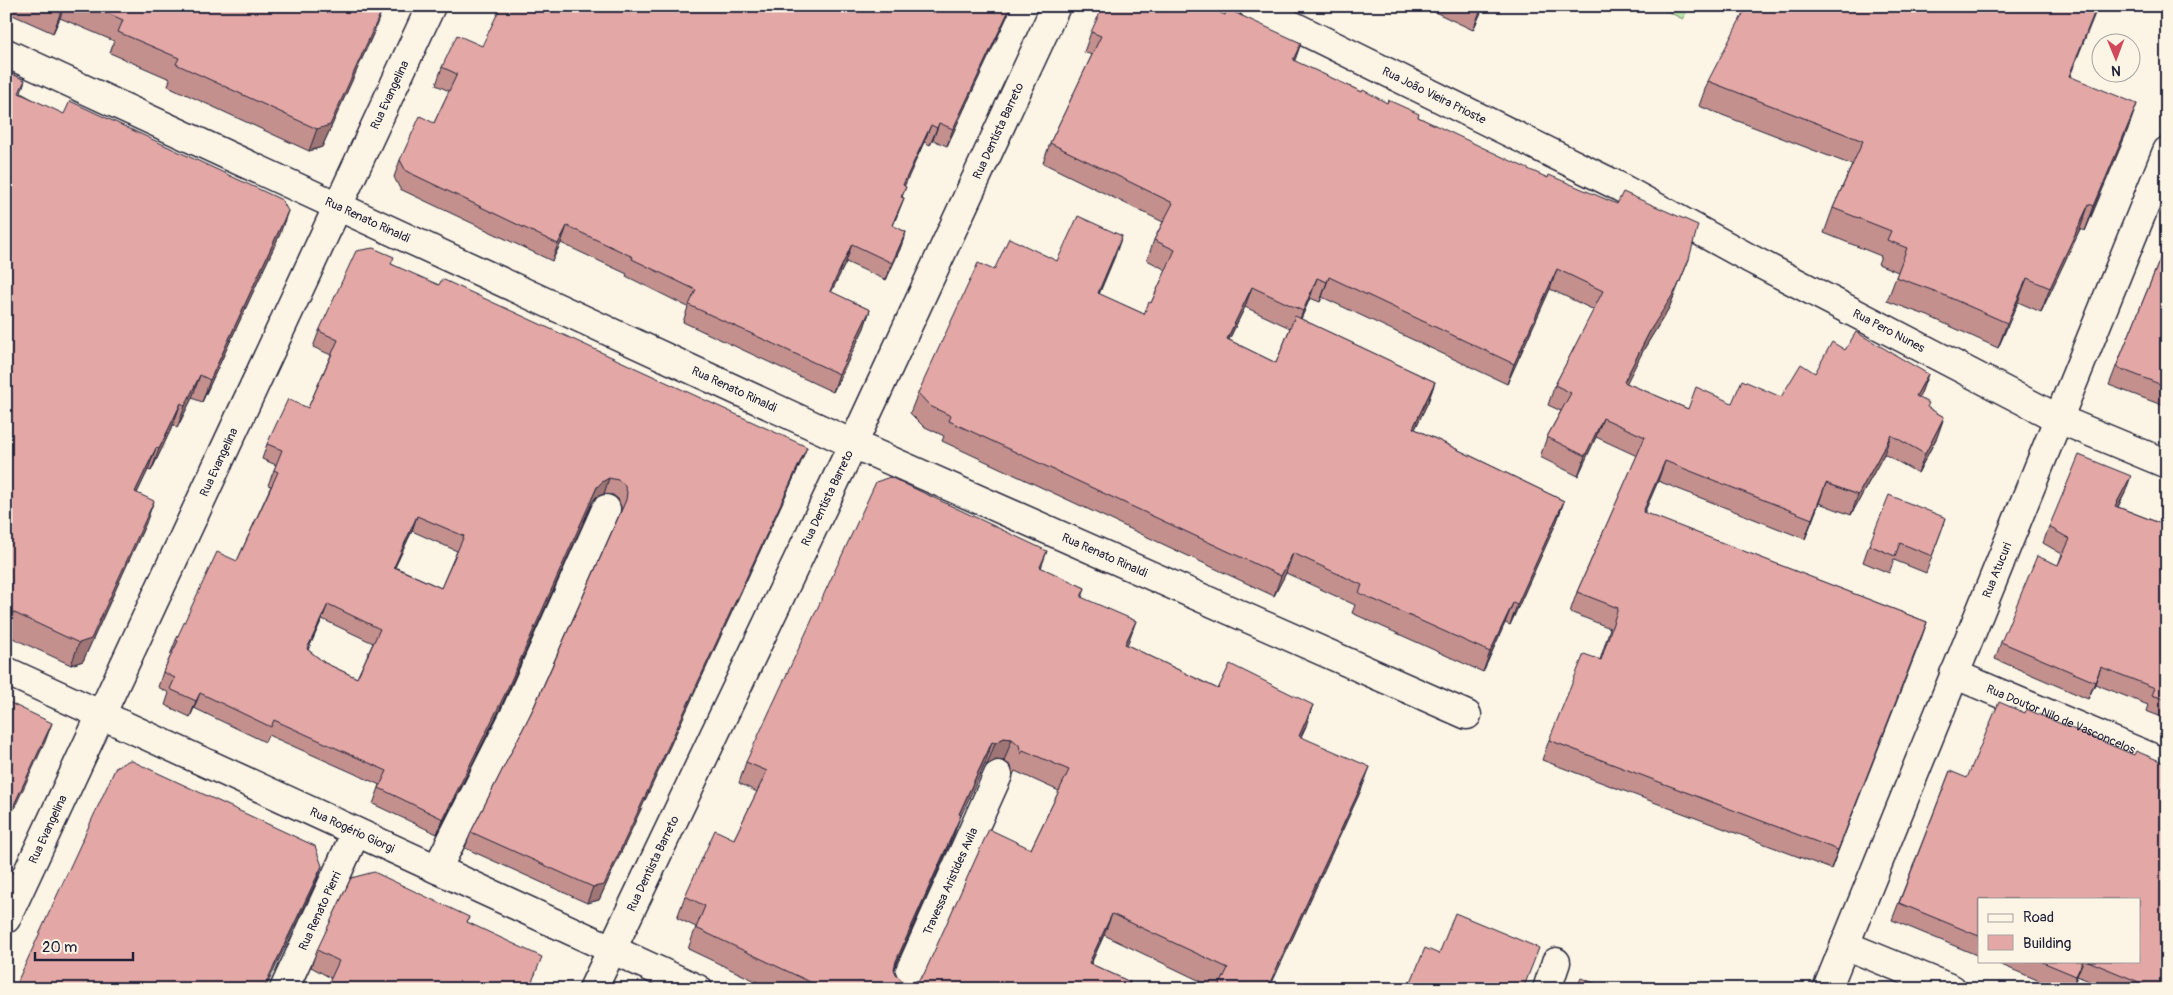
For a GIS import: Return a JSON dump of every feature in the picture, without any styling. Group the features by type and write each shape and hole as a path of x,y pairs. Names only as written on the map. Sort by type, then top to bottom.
{"street":[{"name":"Rua Evangelina","path":"6,919 431,6"},
{"name":"Rua Dentista Barreto","path":"593,989 853,444 1056,6"},
{"name":"Rua João Vieira Prioste","path":"1253,6 1616,185"},
{"name":"Rua Renato Rinaldi","path":"6,53 339,205 853,444 1467,715"},
{"name":"Rua Atucuri","path":"1827,989 2167,151"},
{"name":"Rua Pero Nunes","path":"1616,185 1749,258 2059,419 2167,464"},
{"path":"437,869 514,716 606,509"},
{"name":"Rua Rogério Giorgi","path":"6,671 698,989"},
{"name":"Rua Doutor Nilo de Vasconcelos","path":"1954,674 2167,764"},
{"name":"Travessa Aristides Avila","path":"902,989 998,775"},
{"name":"Rua Renato Pierri","path":"284,989 356,832"},
{"path":"1845,945 1952,989"},
{"path":"1547,989 1556,962"}],"green space":[{"path":"1656,6 1689,6 1683,19"}],"building":[{"path":"49,6 63,6 61,12"},
{"path":"91,6 372,6 382,10 330,125 317,129 176,64 179,58 118,32 123,20"},
{"path":"501,6 1011,6 953,129 939,123 937,128 931,125 903,185 906,187 901,197 904,198 892,225 906,232 892,263 852,244 830,291 870,310 839,374 689,305 696,290 632,259 633,257 567,226 558,244 406,171 400,160 420,116 434,123 457,74 442,67 457,35 482,46"},
{"path":"1103,6 1206,6 1225,15 1227,9 1301,43 1293,60 1362,92 1363,90 1387,103 1388,100 1419,114 1418,117 1528,169 1548,178 1549,175 1617,204 1623,192 1698,225 1689,259 1677,288 1651,329 1624,382 1688,409 1696,387 1732,403 1742,380 1781,397 1801,364 1815,373 1832,342 1845,350 1856,332 1928,374 1916,396 1929,403 1927,407 1944,417 1925,454 1891,435 1858,495 1826,483 1812,519 1665,461 1643,512 1927,622 1838,850 1549,740 1584,654 1601,660 1618,608 1577,592 1645,437 1603,418 1585,456 1547,437 1571,393 1555,385 1603,291 1557,269 1514,364 1329,277 1327,282 1317,278 1303,311 1252,287 1227,339 1276,363 1295,316 1435,382 1413,428 1564,501 1517,605 1513,603 1490,652 1359,593 1362,585 1293,553 1281,576 949,421 951,416 930,406 918,393 978,263 994,270 1009,238 1057,261 1078,216 1122,236 1098,293 1144,314 1149,302 1151,303 1175,250 1154,240 1173,203 1050,143 1101,36 1091,32"},
{"path":"1747,6 2097,6 2069,76 2137,104 2094,206 2089,204 2050,288 2027,278 2007,323 1937,292 1896,277 1907,248 1887,240 1891,231 1833,208 1863,141 1708,81"},
{"path":"6,71 25,80 19,93 64,114 70,101 282,200 288,211 210,380 200,375 185,406 181,403 159,449 156,448 135,492 154,501 91,639 79,643 6,609"},
{"path":"2167,242 2167,387 2116,367"},
{"path":"373,248 394,257 391,264 439,285 442,279 807,447 604,885 593,887 471,832 534,707 626,500 627,492 624,484 618,480 609,478 597,487 505,694 443,819 379,788 387,771 274,720 271,727 200,693 196,701 170,689 175,678 163,672 217,552 237,561 278,472 274,470 282,450 267,444 288,399 308,408 338,340 319,331 356,251","holes":["417,516 464,536 441,588 394,567","328,604 380,629 357,678 325,663 307,649"]},
{"path":"2079,455 2131,476 2115,506 2167,526 2167,700 2152,695 2155,688 2101,667 2095,682 2001,642 2037,556 2058,565 2070,539 2049,527"},
{"path":"890,477 1047,551 1040,567 1085,588 1081,597 1136,621 1125,644 1218,689 1230,664 1313,705 1299,736 1370,767 1267,989 1218,989 1228,968 1112,914 1089,963 1130,982 1128,989 825,989 696,928 705,906 685,896 715,830 734,839 767,771 746,762 876,482","holes":["1004,738 1012,739 1019,745 1021,754 1023,750 1069,770 1031,849 989,829 924,974 919,980 911,983 904,982 897,976 894,969 896,961 961,815 959,814 992,742 995,743"]},
{"path":"1889,495 1946,518 1932,556 1900,543 1895,556 1869,545"},
{"path":"6,701 52,723 6,822"},
{"path":"1999,702 2025,713 2026,709 2134,755 2136,751 2167,764 2167,989 2156,989 2090,962 2140,962 2140,898 1978,898 1978,936 1899,903 1950,771 1967,778"},
{"path":"130,760 315,846 322,866 263,989 14,989 116,767"},
{"path":"374,872 469,917 467,922 542,957 529,989 326,989 339,961 317,950 351,878"},
{"path":"1455,913 1539,948 1523,989 1408,989 1425,948 1439,954"},
{"path":"2042,962 2083,962 2076,976"},
{"path":"1581,978 1609,989 1576,989"},
{"path":"1872,982 1889,989 1869,989"}]}
